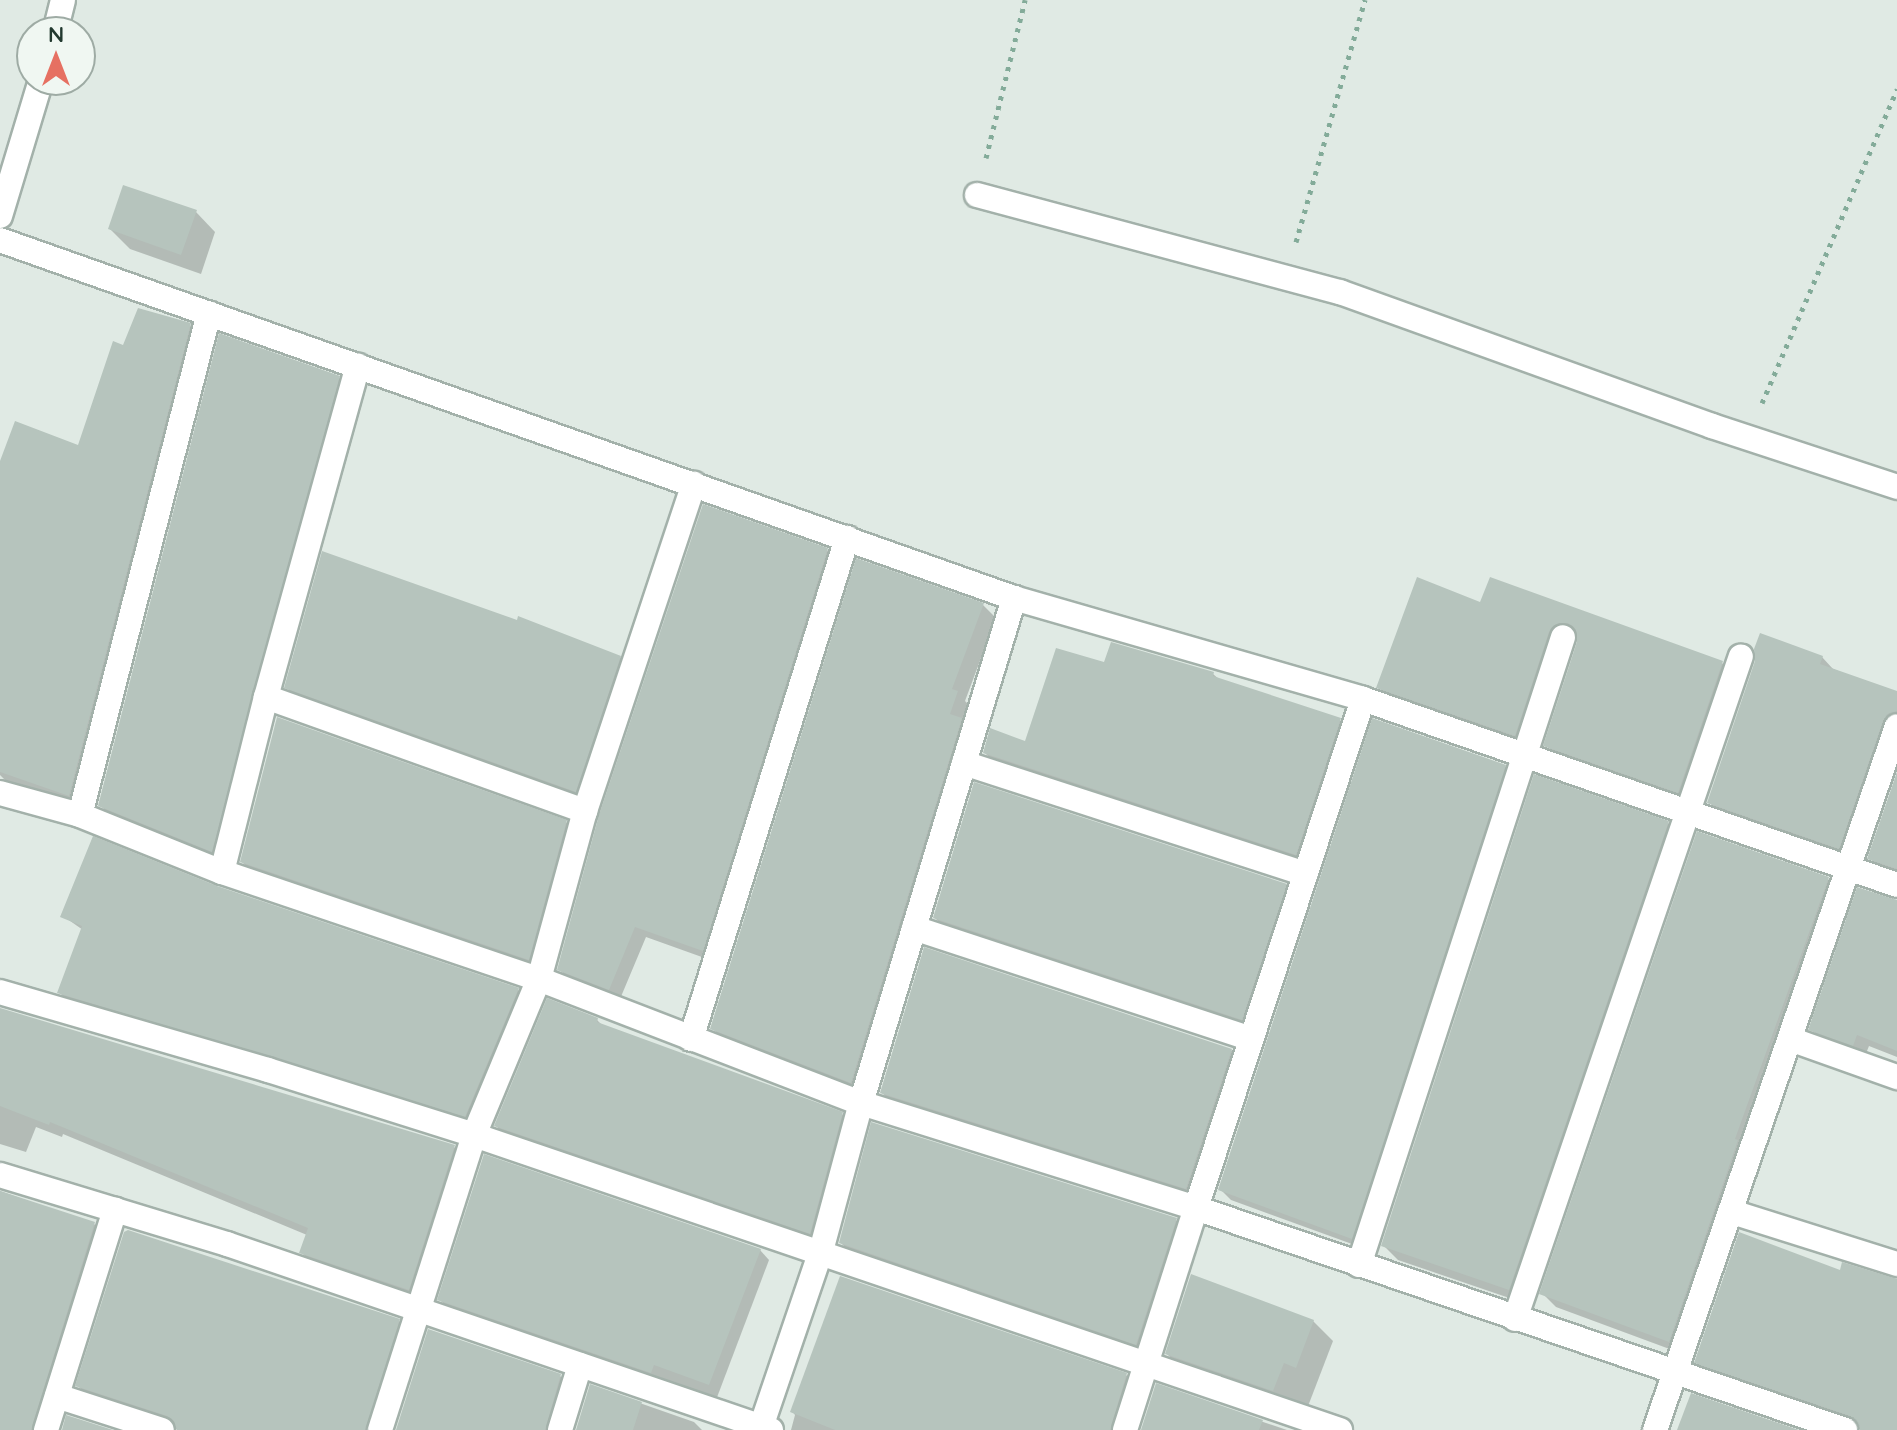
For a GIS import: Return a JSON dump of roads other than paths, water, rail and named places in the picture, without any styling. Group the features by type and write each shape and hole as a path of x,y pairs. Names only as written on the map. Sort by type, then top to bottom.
{"street":[{"path":"0,216 36,96"},
{"path":"977,195 1340,292 1897,487"},
{"path":"0,240 1014,598 1363,699 1897,885"},
{"path":"80,815 209,313"},
{"path":"222,872 266,697 358,366"},
{"path":"380,1430 474,1135 539,979 585,811 694,484"},
{"path":"691,1039 847,538"},
{"path":"0,1175 420,1311 764,1429 821,1251 861,1103 1014,598"},
{"path":"1359,1265 1563,637"},
{"path":"1515,1319 1741,656"},
{"path":"266,697 585,811"},
{"path":"1125,1430 1363,699"},
{"path":"1655,1430 1897,726"},
{"path":"964,763 1305,874"},
{"path":"0,793 80,815 222,872 539,979 861,1103 1196,1208 1845,1430"},
{"path":"914,928 1251,1039"},
{"path":"0,992 268,1070 474,1135 1340,1430"},
{"path":"1790,1039 1897,1077"},
{"path":"46,1430 115,1210"},
{"path":"1732,1212 1897,1264"},
{"path":"560,1430 580,1365"},
{"path":"57,1396 162,1430"}]}
